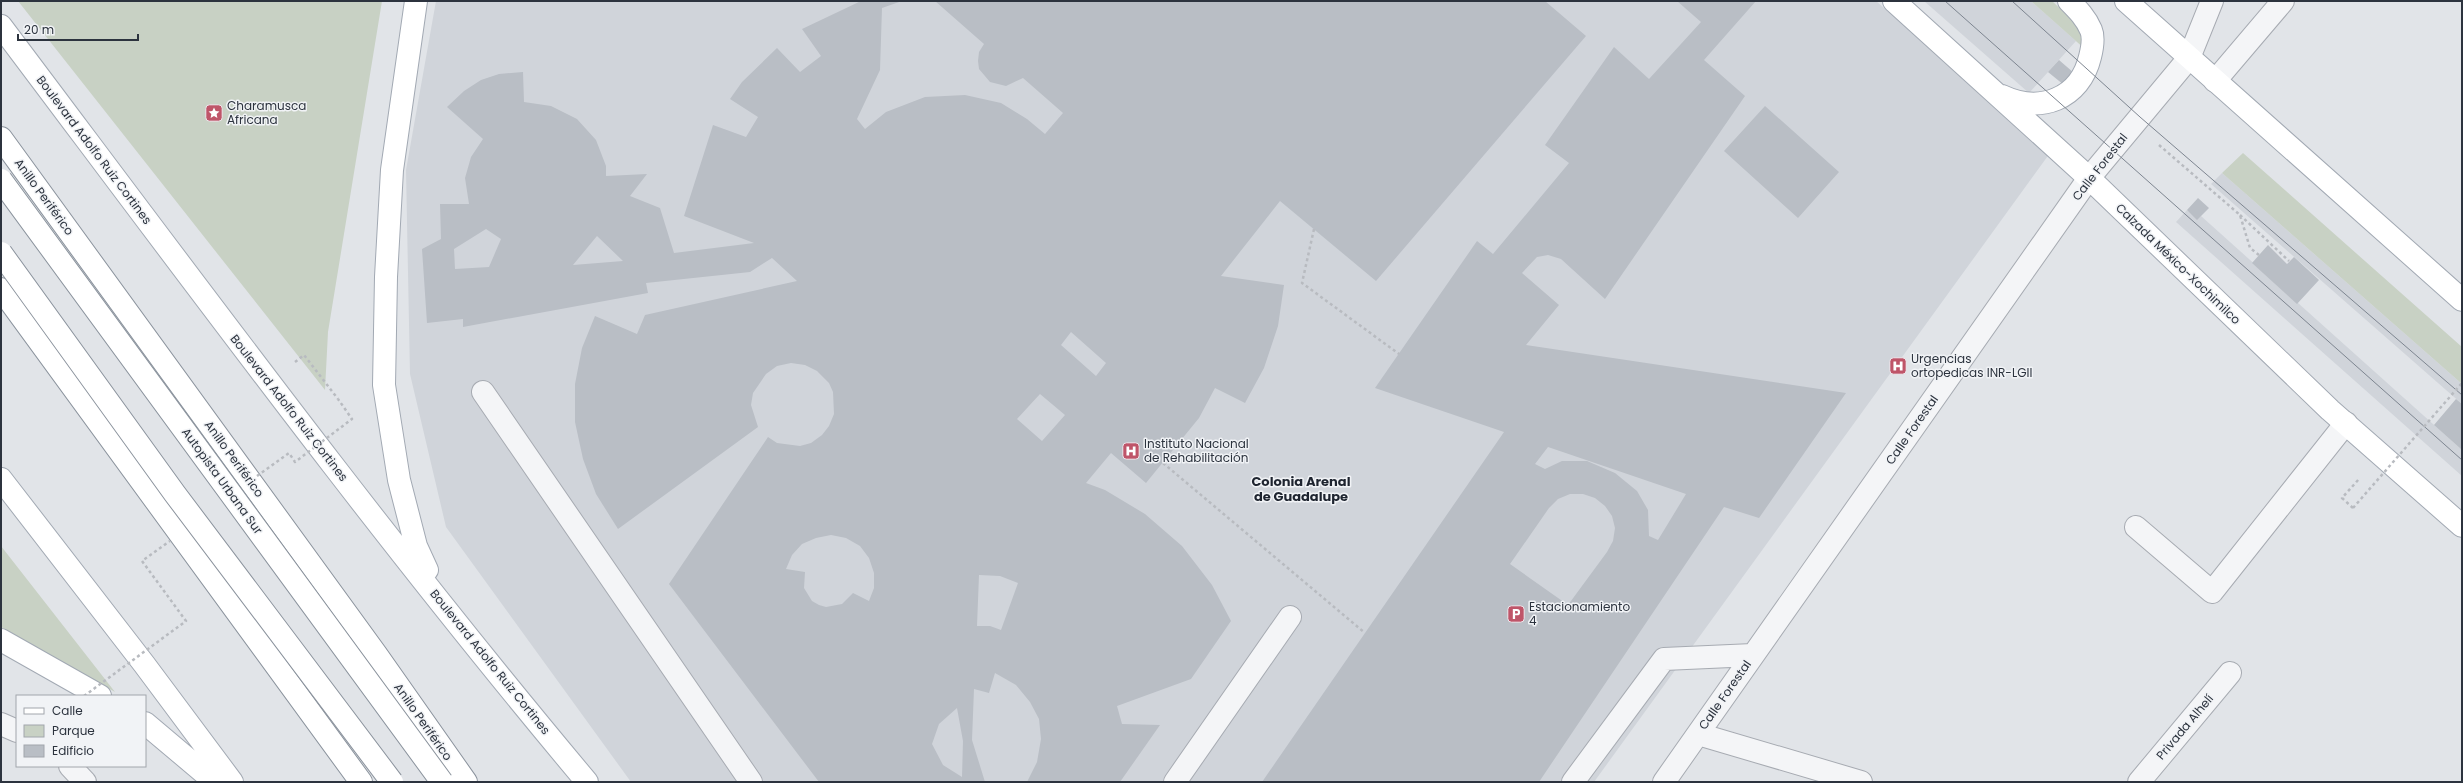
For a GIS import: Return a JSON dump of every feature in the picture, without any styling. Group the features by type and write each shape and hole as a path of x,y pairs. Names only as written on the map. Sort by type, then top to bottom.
{"main road":[{"path":"416,1 392,170 386,277 384,385 399,480 412,531 416,546 441,601"},
{"name":"Calzada México-Xochimilco","path":"1894,1 2089,178 2346,423 2462,526"},
{"path":"1997,94 2012,101 2029,104 2057,99 2076,88 2084,78 2092,49 2092,31 2082,13 2069,1"},
{"path":"2126,1 2462,300"},
{"name":"Boulevard Adolfo Ruiz Cortines","path":"1,26 305,431 441,601 490,666 588,782"},
{"name":"Anillo Periférico","path":"1,138 376,654 466,782"},
{"name":"Autopista Urbana Sur","path":"1,180 442,782"},
{"path":"1,253 175,494 392,782"},
{"path":"1,289 362,782"},
{"path":"1,479 232,782"},
{"path":"1,640 98,695"},
{"path":"146,724 215,782"}],"street":[{"name":"Calle Forestal","path":"1664,782 2089,178 2189,58 2212,1"},
{"path":"2216,81 2283,1"},
{"path":"483,392 751,782"},
{"path":"2136,527 2212,592 2346,423"},
{"path":"1175,782 1290,617"},
{"path":"1573,782 1664,659 1754,655"},
{"name":"Privada Alhelí","path":"2139,782 2230,673"},
{"path":"1,724 16,731"},
{"path":"1698,734 1861,782"},
{"path":"71,767 85,782"}],"path":[{"path":"2134,124 2240,215 2289,261"},
{"path":"2240,215 2250,248 2259,255"},
{"path":"1314,229 1302,283 1399,354"},
{"path":"304,355 338,400"},
{"path":"2342,498 2353,508 2462,383"},
{"path":"1164,463 1365,633"}],"shaded area":[{"name":"Instituto Nacional de Rehabilitación","path":"436,1 1876,1 2050,153 1594,782 631,782 446,527 410,374 406,170"},
{"path":"1924,1 2031,1 2076,41 2029,93"},
{"path":"2222,173 2462,384 2462,404 2211,184"},
{"path":"2187,210 2197,219 2201,216 2462,450 2462,476 2176,222"}],"green space":[{"path":"18,1 382,1 328,332 325,390"},
{"path":"2031,1 2052,1 2074,22 2084,41 2086,50"},
{"path":"2243,153 2462,347 2462,384 2222,173"},
{"path":"1,546 115,692 1,627"}],"building":[{"path":"861,1 902,1 882,8 880,70 857,119 865,129 886,112 925,97 965,95 1001,103 1027,119 1045,134 1063,113 1023,78 1006,86 990,82 979,69 979,52 984,44 935,1 1545,1 1586,36 1376,281 1280,201 1221,276 1284,285 1278,326 1264,368 1245,403 1215,388 1199,418 1146,483 1111,453 1086,483 1105,490 1145,514 1182,546 1212,585 1231,621 1191,679 1117,706 1122,724 1160,725 1120,782 1027,782 1037,762 1041,739 1039,719 1030,702 1016,685 995,673 989,693 974,689 972,740 985,782 819,782 669,584 768,437 777,443 800,446 811,443 822,435 829,426 834,414 833,392 829,383 817,371 805,365 791,363 777,366 766,374 753,393 751,405 758,427 618,529 596,494 583,459 575,422 575,384 582,348 595,316 637,334 645,315 797,281 772,258 750,272 646,283 648,293 463,327 463,319 427,323 422,249 441,239 440,204 469,204 465,178 471,157 483,139 447,107 464,91 481,80 499,74 523,72 524,102 551,106 577,119 596,140 606,166 606,176 647,174 630,196 660,208 674,253 754,243 684,216 713,125 746,137 758,117 730,99 742,82 777,48 800,72 821,56 802,29","holes":["486,229 501,239 489,267 455,269 454,249","597,236 623,261 573,265","1071,332 1106,363 1096,376 1061,345","1040,394 1065,415 1042,441 1017,419","831,535 846,538 860,546 869,558 874,573 874,588 869,601 853,593 842,604 826,607 812,601 804,588 805,572 786,569 792,555 802,544 816,538","979,575 1000,576 1018,583 1001,630 990,626 977,626","957,708 963,741 962,777 943,765 932,744 939,724"]},
{"path":"1677,1 1756,1 1704,60 1745,96 1605,299 1561,259 1548,255 1537,257 1522,273 1559,305 1526,345 1846,393 1759,518 1724,507 1539,782 1262,782 1504,432 1375,388 1477,241 1493,254 1569,163 1545,145 1614,47 1649,79 1701,22","holes":["1548,447 1686,494 1658,540 1649,536 1648,510 1637,491 1615,473 1587,461 1562,461 1545,469 1535,464","1570,494 1583,494 1595,498 1605,506 1612,516 1615,528 1613,541 1607,552 1568,605 1510,564 1549,508 1558,499"]},
{"path":"2059,60 2074,73 2064,85 2048,72"},
{"path":"1765,106 1839,172 1798,218 1724,151"},
{"path":"2198,198 2209,208 2197,220 2187,210"},
{"path":"2268,245 2287,264 2294,257 2319,280 2297,304 2252,263"},
{"path":"2456,399 2462,404 2462,450 2434,425"}],"tram line":[{"path":"1945,1 2462,460"},
{"path":"2012,1 2140,117 2462,395"}],"place":[{"name":"Charamusca Africana","path":"214,113"},
{"name":"Urgencias ortopedicas INR-LGII","path":"1898,366"},
{"name":"Instituto Nacional de Rehabilitación","path":"1131,451"},
{"name":"Estacionamiento 4","path":"1516,614"}],"district":[{"name":"Colonia Arenal de Guadalupe","path":"1301,488"}]}
